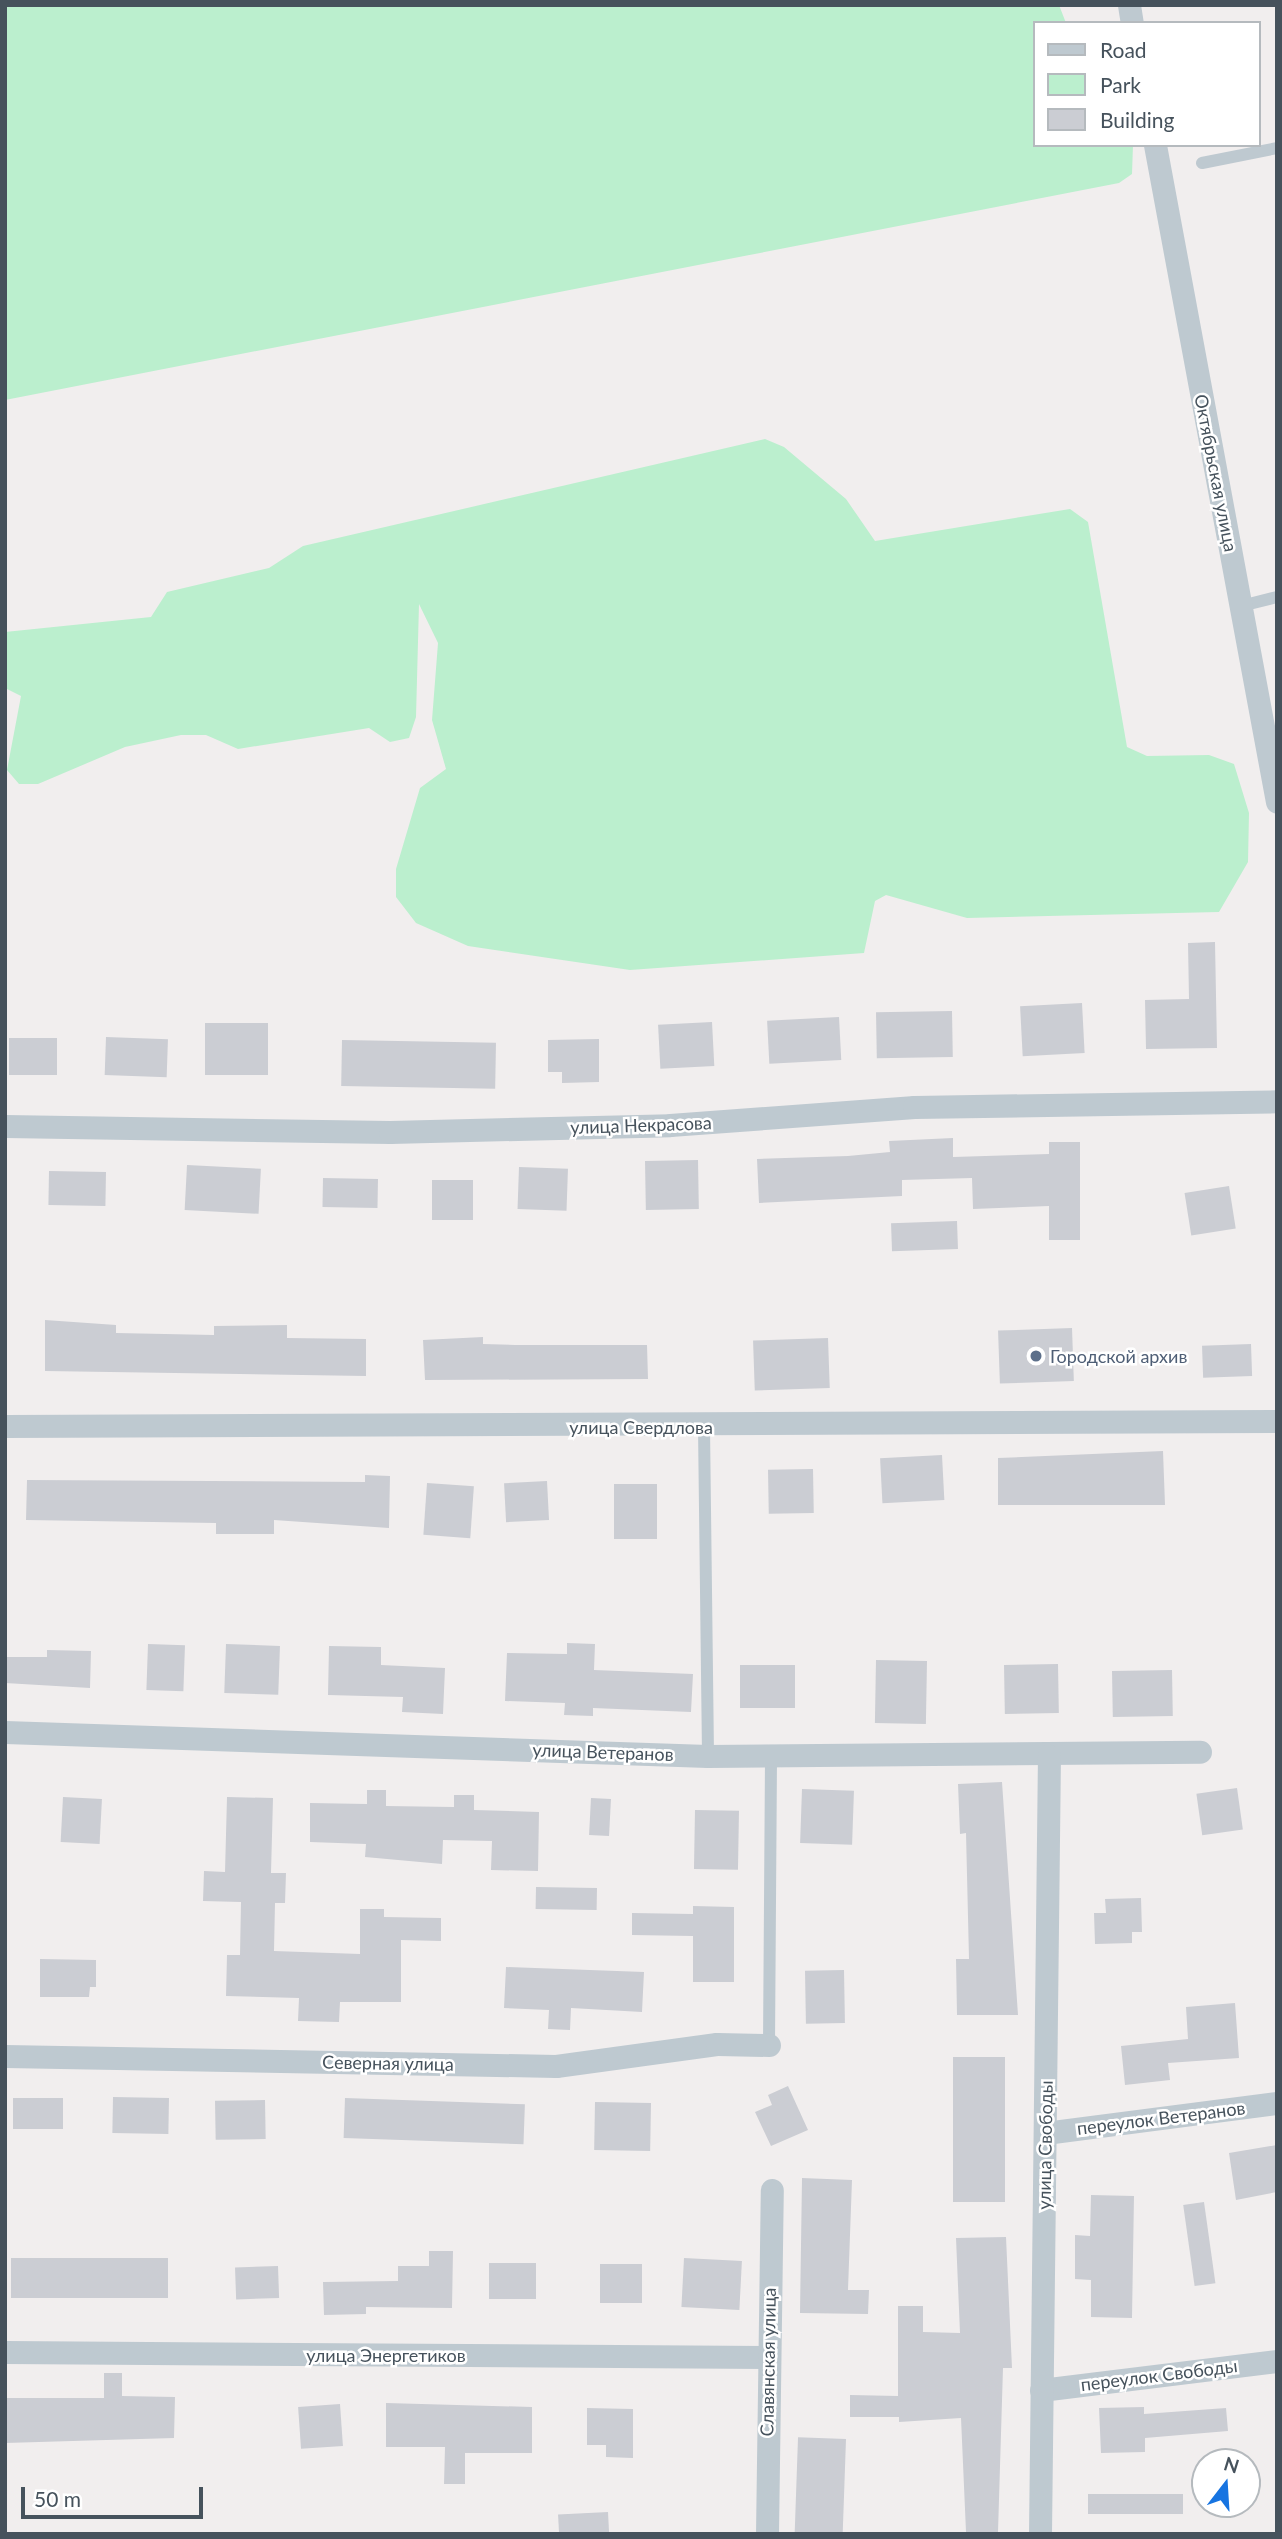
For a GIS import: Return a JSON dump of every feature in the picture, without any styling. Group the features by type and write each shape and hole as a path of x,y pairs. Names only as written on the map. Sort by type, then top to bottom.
{"street":[{"name":"Октябрьская улица","path":"1155,147 1277,802"},
{"name":"улица Некрасова","path":"5,1126 390,1132 670,1125 914,1107 1277,1101"},
{"name":"улица Свердлова","path":"5,1426 704,1427 1277,1421"},
{"name":"улица Ветеранов","path":"5,1732 708,1756 1049,1756 1200,1752"},
{"name":"улица Свободы","path":"1040,2534 1049,1756"},
{"name":"Северная улица","path":"5,2056 556,2066 717,2044 769,2045"},
{"name":"переулок Ветеранов","path":"1045,2133 1277,2104"},
{"name":"Славянская улица","path":"767,2534 766,2357 772,2190"},
{"name":"улица Энергетиков","path":"5,2352 766,2357"},
{"name":"переулок Свободы","path":"1041,2390 1277,2361"}],"lane":[{"path":"1202,163 1277,148"},
{"path":"1241,606 1277,597"},
{"path":"704,1427 708,1756"},
{"path":"769,2045 771,1757"}],"green space":[{"path":"5,5 1059,5 1065,21 1034,21 1034,147 1133,147 1132,174 1119,183 5,400"},
{"path":"765,439 784,447 846,499 875,541 1070,509 1088,522 1127,747 1147,756 1209,755 1234,764 1249,813 1248,862 1219,912 967,918 886,895 875,901 864,953 630,970 468,946 416,923 396,897 396,869 420,788 446,769 432,720 438,643 419,604 416,717 409,738 390,742 369,728 238,749 206,735 181,735 125,747 38,784 19,784 7,770 21,696 5,688 5,632 151,617 167,592 269,568 303,546"}],"building":[{"path":"1215,942 1217,1048 1146,1049 1145,1000 1189,999 1188,943"},
{"path":"1082,1003 1085,1053 1023,1056 1020,1006"},
{"path":"952,1011 953,1057 877,1058 876,1012"},
{"path":"839,1017 841,1060 769,1064 767,1021"},
{"path":"712,1022 714,1066 660,1069 658,1025"},
{"path":"205,1023 268,1023 268,1075 205,1075"},
{"path":"106,1037 168,1039 167,1077 105,1075"},
{"path":"9,1038 57,1038 57,1075 9,1075"},
{"path":"599,1039 599,1082 562,1083 562,1072 548,1072 548,1040"},
{"path":"342,1040 496,1043 495,1089 341,1086"},
{"path":"953,1138 953,1157 1049,1154 1049,1142 1080,1142 1080,1240 1049,1240 1049,1206 973,1209 972,1178 902,1180 902,1196 759,1203 757,1159 890,1152 889,1141"},
{"path":"698,1160 699,1209 646,1210 645,1161"},
{"path":"187,1165 261,1169 259,1214 185,1210"},
{"path":"519,1167 568,1169 567,1211 518,1209"},
{"path":"49,1171 106,1172 105,1206 48,1205"},
{"path":"323,1178 378,1179 377,1208 322,1207"},
{"path":"432,1180 473,1180 473,1220 432,1220"},
{"path":"1229,1186 1236,1228 1191,1236 1185,1193"},
{"path":"957,1221 958,1249 892,1251 891,1223"},
{"path":"45,1320 116,1325 116,1333 214,1335 214,1326 287,1325 287,1338 366,1339 366,1376 45,1371"},
{"name":"Городской архив","path":"1072,1328 1074,1381 1000,1384 998,1331"},
{"path":"483,1337 483,1344 647,1345 648,1379 425,1380 423,1340"},
{"path":"828,1338 830,1388 755,1391 753,1341"},
{"path":"1251,1344 1252,1376 1203,1378 1202,1346"},
{"path":"1163,1451 1165,1505 998,1505 998,1458"},
{"path":"942,1455 944,1500 882,1503 880,1458"},
{"path":"813,1469 814,1513 769,1514 768,1470"},
{"path":"365,1475 390,1476 389,1528 274,1520 274,1534 216,1534 216,1523 26,1520 27,1480 365,1482"},
{"path":"547,1481 549,1520 506,1522 504,1483"},
{"path":"427,1483 474,1486 470,1538 423,1535"},
{"path":"614,1484 657,1484 657,1539 614,1539"},
{"path":"567,1643 595,1644 594,1670 693,1674 691,1712 593,1708 593,1716 564,1715 565,1703 505,1701 507,1653 567,1654"},
{"path":"148,1644 185,1645 183,1691 146,1690"},
{"path":"226,1644 280,1646 278,1695 224,1693"},
{"path":"329,1646 381,1647 381,1665 445,1668 443,1714 402,1712 403,1697 328,1695"},
{"path":"47,1650 91,1651 90,1688 5,1683 5,1657 47,1657"},
{"path":"876,1660 927,1661 926,1724 875,1723"},
{"path":"1058,1664 1059,1713 1005,1714 1004,1665"},
{"path":"740,1665 795,1665 795,1708 740,1708"},
{"path":"1172,1670 1173,1716 1113,1717 1112,1671"},
{"path":"1002,1782 1018,2015 957,2015 956,1959 969,1959 966,1833 960,1834 958,1784"},
{"path":"1237,1788 1243,1830 1202,1835 1196,1794"},
{"path":"802,1789 854,1791 852,1845 800,1843"},
{"path":"367,1790 386,1790 386,1806 454,1807 454,1795 474,1795 474,1810 539,1812 538,1871 491,1870 492,1841 443,1840 442,1864 365,1857 366,1844 310,1842 310,1803 367,1804"},
{"path":"63,1797 102,1799 100,1844 61,1842"},
{"path":"227,1797 273,1798 271,1873 286,1873 285,1903 275,1903 274,1951 360,1954 360,1909 384,1909 384,1917 441,1918 441,1941 401,1940 401,2002 340,2002 339,2022 298,2021 299,1998 226,1996 227,1955 240,1955 241,1902 203,1901 204,1871 225,1872"},
{"path":"591,1798 611,1799 609,1836 589,1835"},
{"path":"695,1810 739,1811 738,1870 694,1869"},
{"path":"536,1887 597,1888 597,1910 536,1909"},
{"path":"1141,1898 1142,1932 1132,1932 1132,1943 1095,1944 1094,1913 1106,1913 1105,1899"},
{"path":"693,1906 734,1907 734,1982 693,1982 693,1936 632,1935 632,1913 693,1914"},
{"path":"40,1959 96,1960 96,1987 90,1987 89,1997 40,1997"},
{"path":"506,1967 644,1972 642,2012 571,2008 570,2030 548,2029 549,2010 504,2008"},
{"path":"844,1970 845,2023 806,2024 805,1971"},
{"path":"1235,2003 1239,2058 1168,2063 1170,2080 1125,2085 1121,2046 1188,2039 1186,2007"},
{"path":"953,2057 1005,2057 1005,2202 953,2202"},
{"path":"788,2086 808,2130 771,2146 755,2112 772,2105 768,2095"},
{"path":"113,2097 169,2098 168,2134 112,2133"},
{"path":"13,2098 63,2098 63,2129 13,2129"},
{"path":"345,2098 525,2104 523,2144 344,2138"},
{"path":"265,2100 266,2139 216,2140 215,2101"},
{"path":"595,2102 651,2103 650,2151 594,2150"},
{"path":"1277,2145 1277,2192 1236,2200 1229,2153"},
{"path":"802,2178 852,2180 848,2290 869,2290 868,2314 800,2313"},
{"path":"1091,2195 1134,2196 1132,2318 1091,2317 1091,2280 1075,2279 1075,2235 1090,2236"},
{"path":"1204,2202 1215,2283 1195,2286 1183,2205"},
{"path":"1006,2237 1012,2368 1003,2368 998,2532 966,2532 961,2418 899,2422 899,2417 850,2417 850,2395 898,2396 898,2306 923,2306 923,2332 960,2333 956,2238"},
{"path":"429,2251 453,2251 452,2308 366,2307 366,2314 324,2315 323,2282 398,2281 398,2266 429,2266"},
{"path":"11,2258 168,2258 168,2298 11,2298"},
{"path":"684,2258 742,2261 739,2310 681,2307"},
{"path":"489,2263 536,2263 536,2299 489,2299"},
{"path":"600,2264 642,2264 642,2303 600,2303"},
{"path":"278,2266 279,2298 236,2299 235,2268"},
{"path":"104,2373 122,2373 122,2396 175,2397 174,2438 5,2443 5,2398 104,2398"},
{"path":"386,2403 532,2407 532,2453 465,2453 465,2484 444,2484 445,2447 386,2447"},
{"path":"340,2404 343,2446 301,2449 298,2407"},
{"path":"1144,2407 1144,2414 1226,2408 1228,2431 1145,2438 1145,2452 1101,2453 1099,2408"},
{"path":"587,2408 633,2409 633,2458 606,2457 606,2445 587,2445"},
{"path":"798,2437 846,2439 843,2534 795,2532"},
{"path":"1088,2494 1183,2494 1183,2514 1088,2514"},
{"path":"608,2512 609,2534 559,2534 558,2515"}],"place":[{"name":"Городской архив","path":"1036,1356"}]}
